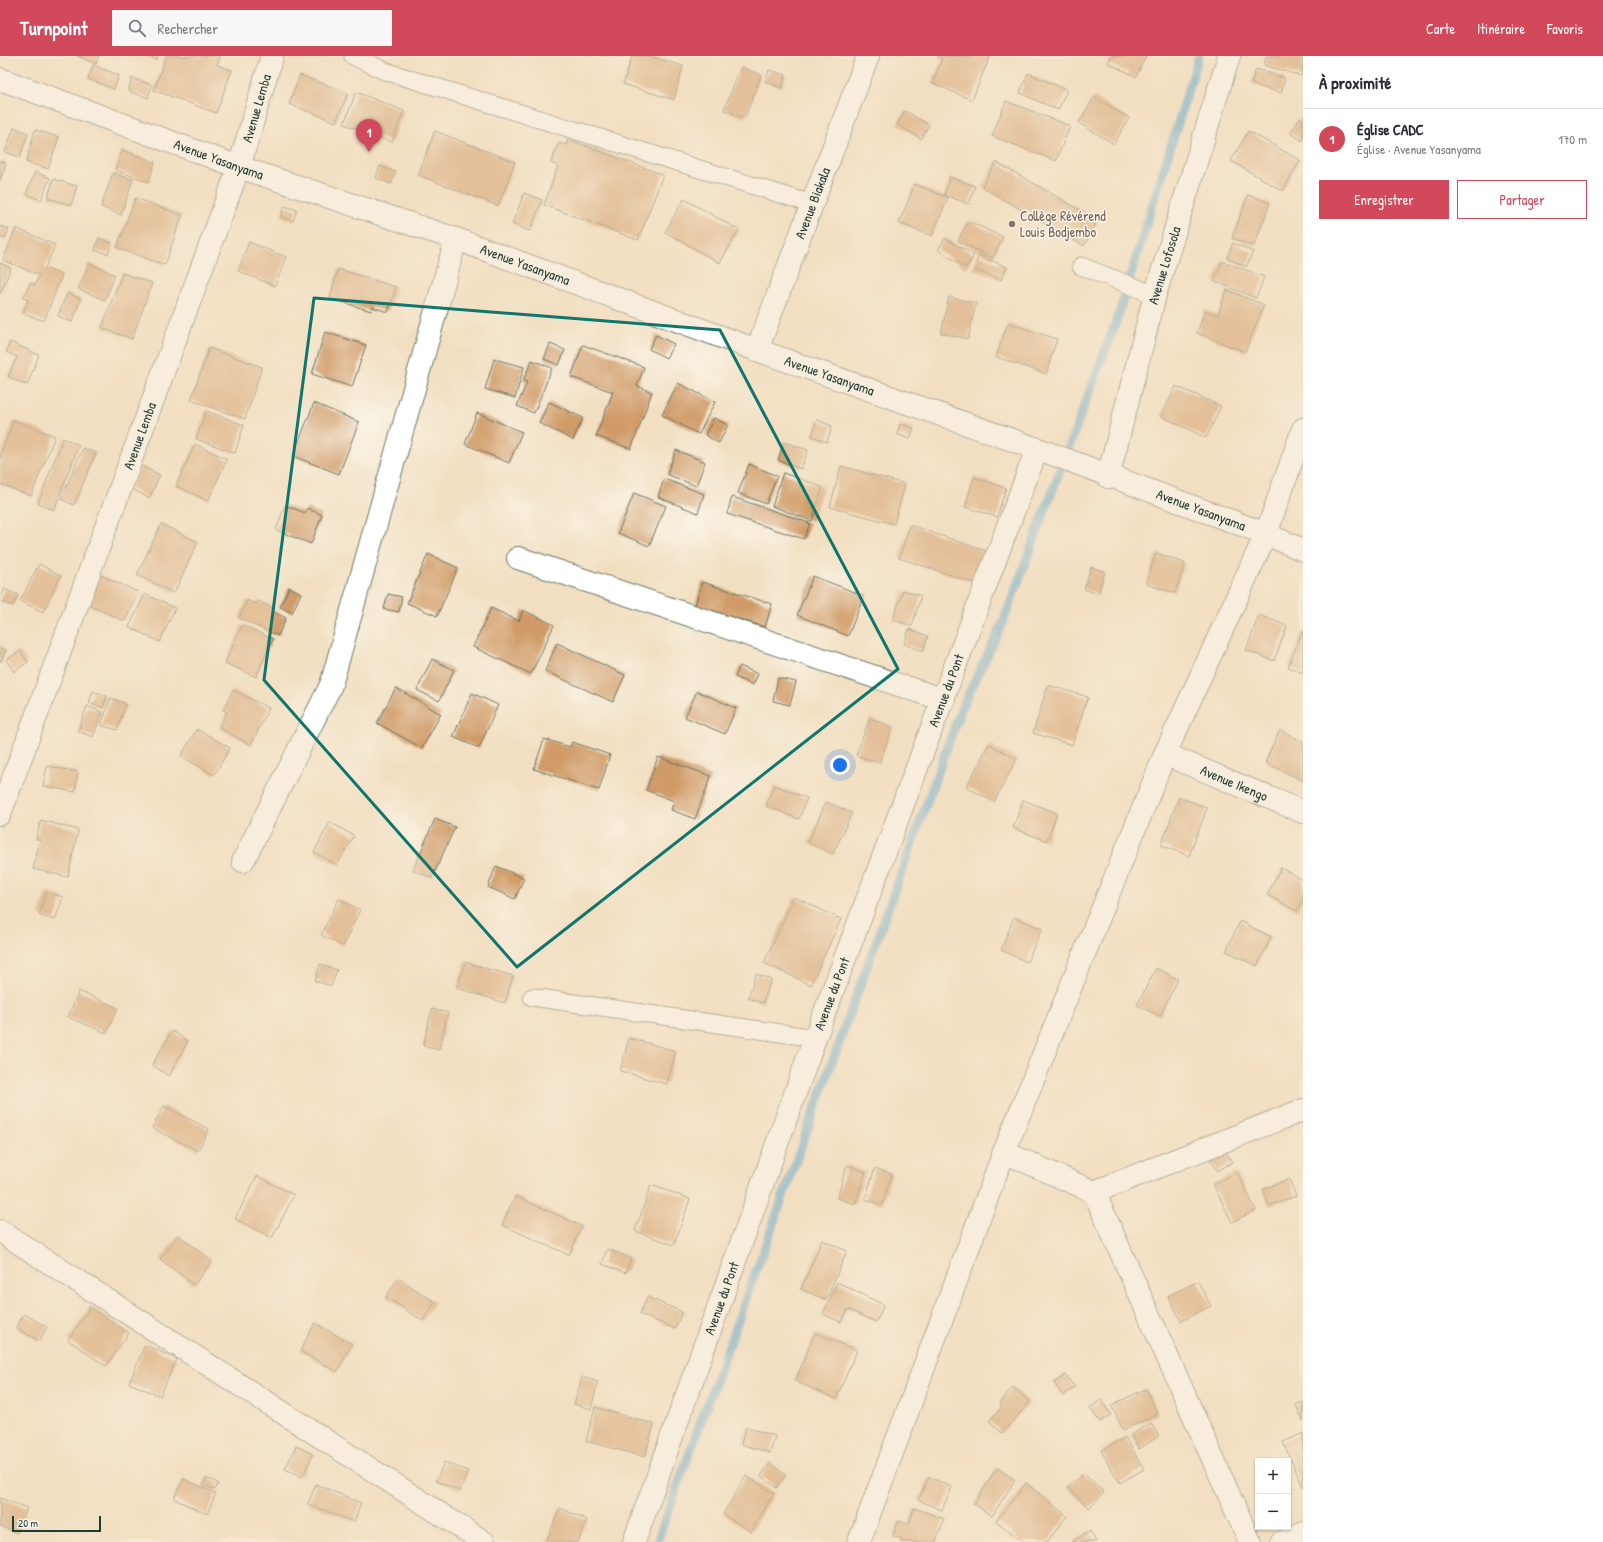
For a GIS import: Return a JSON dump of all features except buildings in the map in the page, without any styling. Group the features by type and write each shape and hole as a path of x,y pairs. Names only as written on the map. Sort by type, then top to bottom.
{"street":[{"name":"Avenue Lemba","path":"0,814 239,167 272,56"},
{"name":"Avenue Biakala","path":"757,350 868,56"},
{"name":"Avenue Lofosola","path":"1103,475 1149,293 1229,56"},
{"name":"Avenue Yasanyama","path":"0,79 239,167 456,239 757,350 1043,451 1103,475 1266,534 1303,550"},
{"path":"243,861 331,685 456,239"},
{"path":"859,1542 1004,1152 1165,754 1266,534 1303,429"},
{"name":"Avenue du Pont","path":"634,1542 815,1038 944,700 1043,451"},
{"path":"518,558 944,700"},
{"name":"Avenue Ikengo","path":"1165,754 1303,812"},
{"path":"1094,1192 1303,1110"},
{"path":"1004,1152 1094,1192 1250,1542"},
{"path":"0,1232 484,1542"},
{"path":"1282,1542 1303,1532"}],"lane":[{"path":"353,56 385,71 812,204"},
{"path":"1081,266 1108,275 1149,293"},
{"path":"532,997 815,1038"}],"highlighted area":[{"path":"314,298 720,330 898,669 517,967 264,680"}],"waterway":[{"path":"657,1542 961,709 1002,625 1117,319 1199,56"}],"place":[{"name":"Église CADC","path":"369,152"},
{"name":"Collège Révérend Louis Bodjembo","path":"1012,224"}]}
